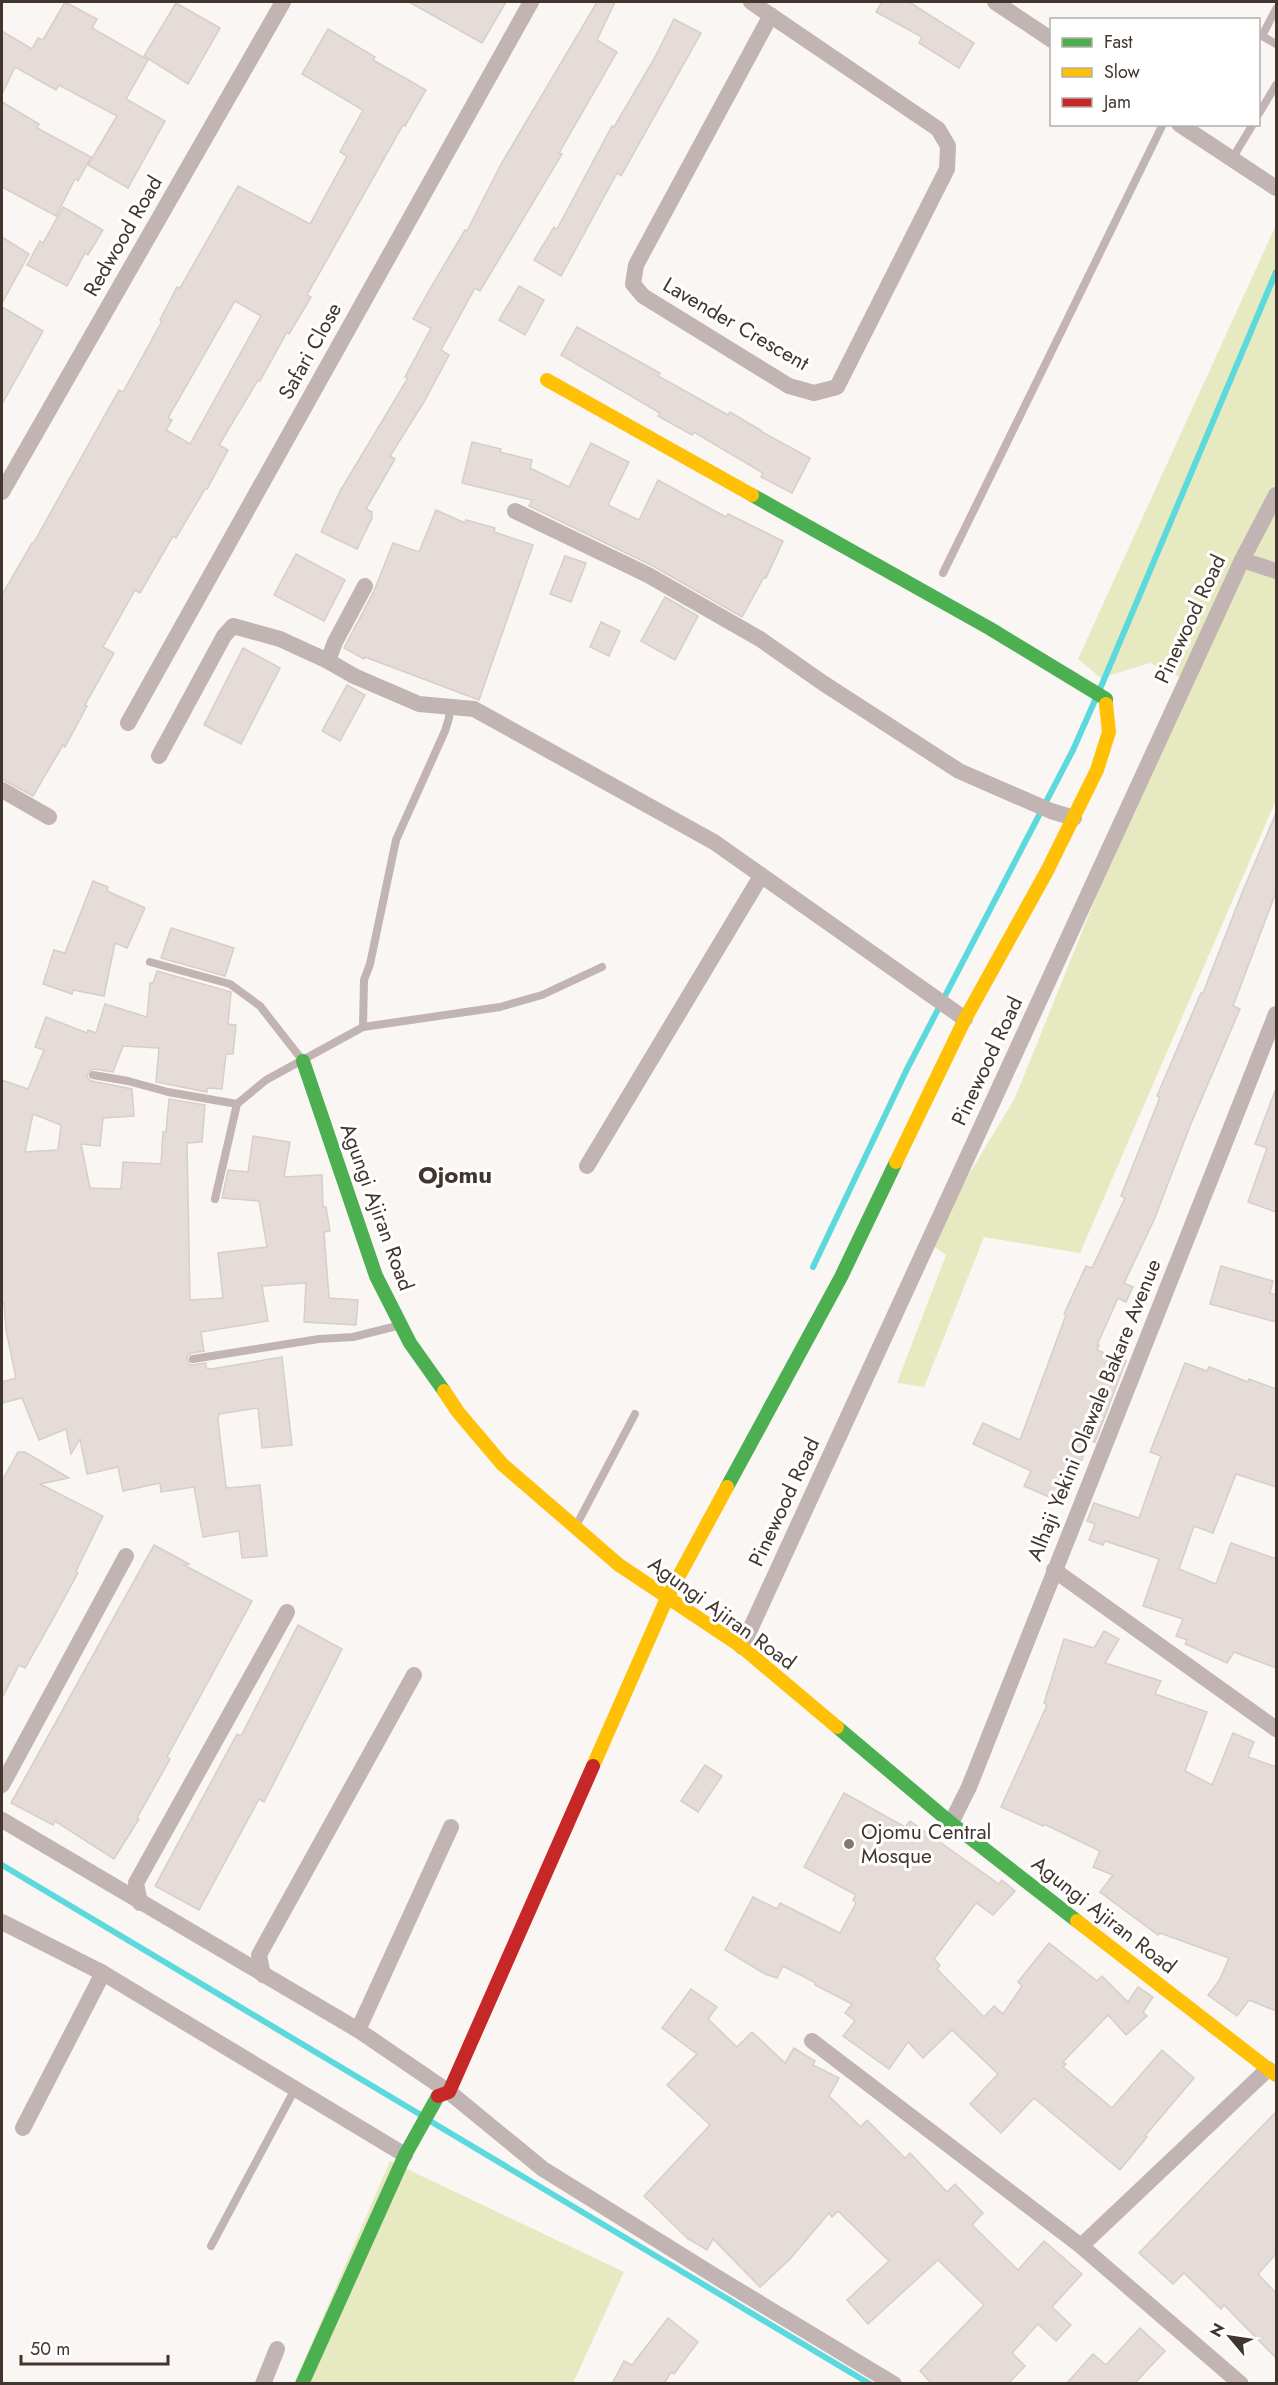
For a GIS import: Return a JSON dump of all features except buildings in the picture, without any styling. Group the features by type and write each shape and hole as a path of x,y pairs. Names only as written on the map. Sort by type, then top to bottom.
{"street":[{"name":"Redwood Road","path":"2,492 283,2"},
{"name":"Safari Close","path":"128,723 531,2"},
{"path":"751,2 771,15"},
{"path":"995,2 1050,39"},
{"name":"Lavender Crescent","path":"771,15 938,129 948,146 947,169 837,387 814,393 789,386 643,296 633,284 636,265 771,15"},
{"path":"1182,126 1276,188"},
{"path":"302,2384 406,2152 443,2094 667,1598 841,1277 965,1019 1074,818 1097,770 1109,732 1106,699 988,628 547,380"},
{"name":"Pinewood Road","path":"742,1647 1242,560 1276,495"},
{"path":"515,511 658,581 760,639 823,683 959,771 1031,803 1074,818"},
{"path":"1242,560 1276,571"},
{"path":"328,661 335,642 365,586"},
{"path":"159,756 224,636 233,626 279,639 418,704 450,705 474,709 714,842 965,1019"},
{"path":"2,790 49,817"},
{"path":"587,1166 761,876"},
{"name":"Alhaji Yekini Olawale Bakare Avenue","path":"951,1823 969,1787 1276,1014"},
{"name":"Agungi Ajiran Road","path":"303,1061 376,1276 410,1343 458,1412 502,1464 619,1565 742,1647 951,1823 1272,2072"},
{"path":"2,1785 126,1556"},
{"path":"1054,1570 1276,1729"},
{"path":"140,1903 136,1882 287,1612"},
{"path":"263,1975 259,1955 414,1674"},
{"path":"2,1821 358,2030 543,2169 723,2282 894,2384"},
{"path":"358,2030 451,1827"},
{"path":"2,1922 103,1973 295,2089 406,2152"},
{"path":"23,2128 103,1973"},
{"path":"812,2041 1081,2246 1241,2384"},
{"path":"1081,2246 1272,2072"},
{"path":"263,2384 277,2349"}],"lane":[{"path":"1276,9 1262,36 1276,44"},
{"path":"1260,112 1276,85"},
{"path":"944,573 1162,126"},
{"path":"1232,159 1251,126"},
{"path":"363,1027 364,980 370,964 396,840 445,731 450,718 450,705"},
{"path":"150,962 230,984 260,1006 303,1061"},
{"path":"215,1199 237,1104 266,1080 363,1027 501,1007 542,995 602,967"},
{"path":"93,1075 128,1081 168,1092 237,1104"},
{"path":"193,1359 319,1339 352,1337 401,1325"},
{"path":"576,1527 635,1414"},
{"path":"211,2246 295,2089"}],"green space":[{"path":"1276,225 1276,800 1080,1253 984,1237 924,1387 897,1383 946,1255 928,1242 1015,1098 1184,679 1150,663 1101,678 1078,659"},
{"path":"390,2161 624,2272 573,2383 294,2384"}],"waterway":[{"path":"1100,689 1276,272"},
{"path":"813,1267 907,1069 1073,750 1096,698"},
{"path":"2,1865 421,2115"},
{"path":"430,2121 870,2384"}],"traffic: fast":[{"path":"752,495 989,628 1106,699 1106,704"},
{"path":"303,1061 376,1276 410,1343 444,1391"},
{"path":"727,1487 841,1277 896,1162"},
{"path":"837,1727 951,1823 1077,1921"},
{"path":"302,2384 405,2155 438,2096"}],"traffic: slow":[{"path":"547,380 752,495"},
{"path":"896,1162 965,1019 1047,871 1097,770 1109,732 1106,704"},
{"path":"444,1391 458,1412 502,1464 619,1565 742,1647 837,1727"},
{"path":"593,1766 667,1598 727,1487"},
{"path":"1077,1921 1276,2075"}],"traffic: jam":[{"path":"438,2096 449,2092 593,1766"}],"place":[{"name":"Ojomu Central Mosque","path":"849,1844"}],"district":[{"name":"Ojomu","path":"455,1175"}]}
